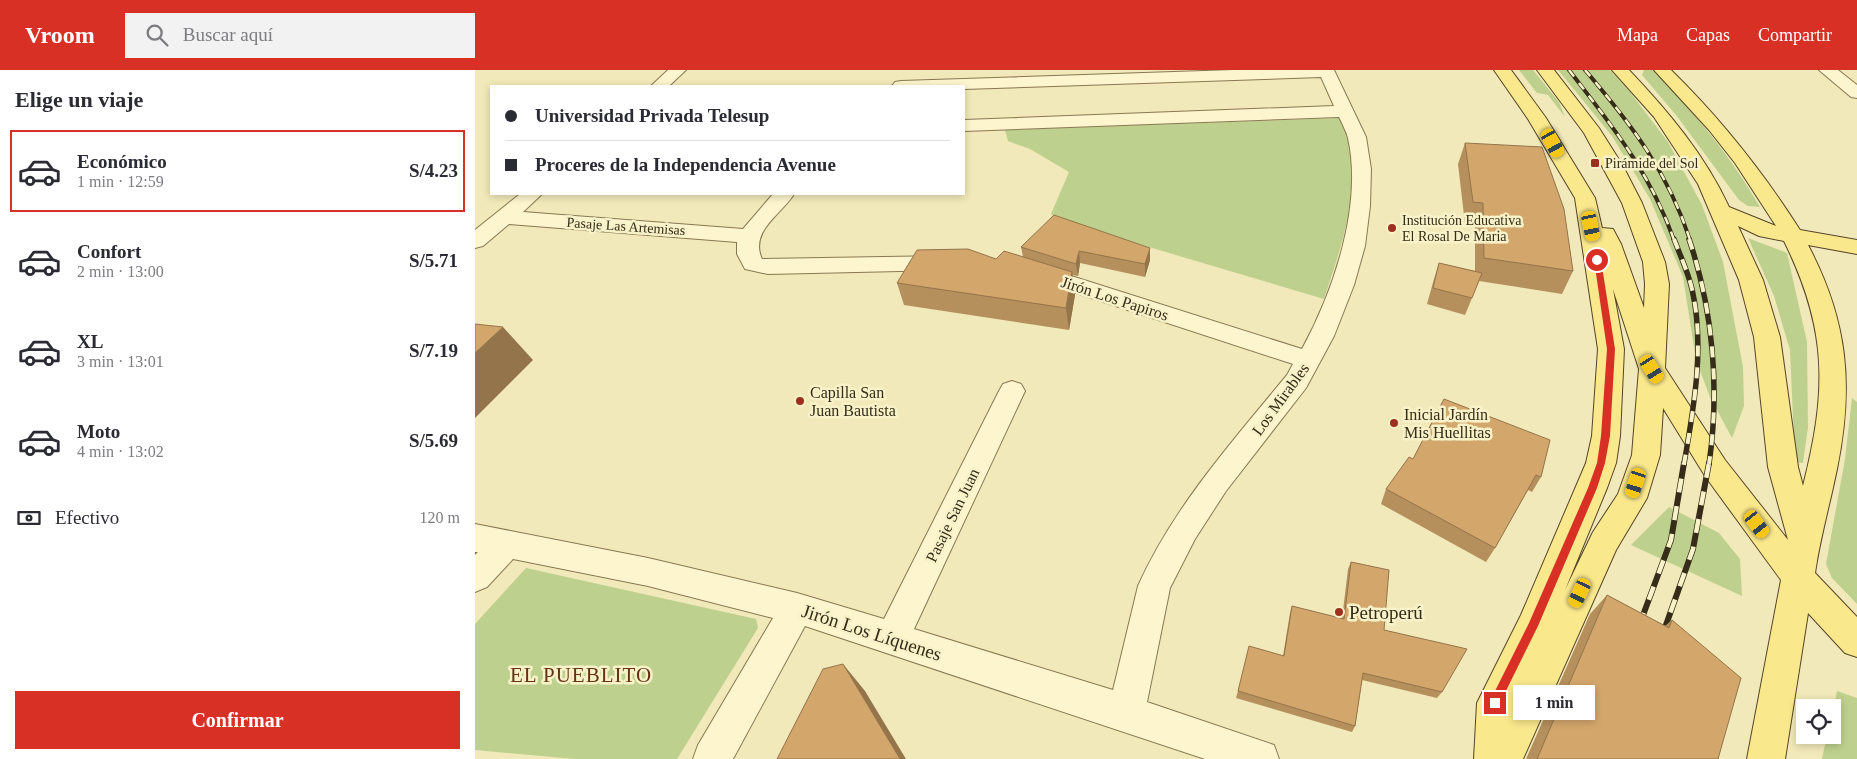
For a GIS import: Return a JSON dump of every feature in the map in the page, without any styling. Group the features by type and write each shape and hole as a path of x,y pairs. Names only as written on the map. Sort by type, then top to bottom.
{"main road":[{"path":"1501,70 1537,118 1610,244 1652,369 1715,468 1799,580 1857,641"},
{"path":"1503,759 1604,542 1631,498 1645,455 1652,369 1657,284 1654,262 1632,203 1613,166 1592,132 1545,70"},
{"path":"1621,70 1661,114 1708,184 1751,280 1761,311 1772,367 1783,467 1804,541"},
{"path":"1662,70 1696,104 1737,154 1782,216 1816,285 1831,341 1833,380 1823,471 1804,541 1799,580 1766,759"},
{"path":"1493,759 1495,703 1533,626 1592,488 1601,463 1606,436 1611,349 1594,241 1585,198"},
{"path":"1721,211 1755,227 1793,237 1857,247"}],"street":[{"path":"660,85 678,70"},
{"path":"980,102 1326,71"},
{"name":"Los Mirables","path":"1127,713 1154,586 1184,530 1216,482 1297,381 1342,285 1354,246 1360,206 1361,169 1357,137 1326,71"},
{"path":"1832,73 1857,75"},
{"path":"1832,73 1857,94"},
{"path":"965,99 980,102 1346,112"},
{"path":"475,242 530,195"},
{"path":"783,195 748,236 747,254 753,264 768,267 970,262"},
{"name":"Pasaje Las Artemisas","path":"504,217 748,236"},
{"name":"Jirón Los Papiros","path":"1014,265 1308,360"},
{"name":"Pasaje San Juan","path":"892,639 1012,392"},
{"name":"Jirón Los Líquenes","path":"475,538 648,572 797,608 1127,713 1260,759"},
{"path":"475,577 508,543"},
{"path":"712,759 797,608"}],"green space":[{"path":"1519,70 1533,70 1559,102 1565,117 1548,95 1537,93"},
{"path":"1558,70 1610,70 1630,92 1668,142 1702,205 1723,262 1743,367 1744,406 1732,438 1710,397 1696,360 1683,277 1650,199 1612,136"},
{"path":"1644,70 1653,70 1698,119 1736,169 1760,207 1748,206 1739,200 1676,115 1642,75"},
{"path":"1341,118 1350,144 1353,182 1347,223 1324,299 1058,220 1051,214 1069,172 1030,149 1008,141 1005,130"},
{"path":"1748,238 1787,253 1807,342 1808,427 1803,463 1795,462 1790,350 1774,296"},
{"path":"1852,398 1857,402 1857,604 1832,578 1826,564 1845,459"},
{"path":"1669,507 1719,533 1740,559 1742,596 1631,545"},
{"path":"526,568 756,619 758,628 677,759 575,759 475,750 475,624"},
{"path":"1837,691 1857,698 1857,759 1822,759 1825,744 1841,744 1841,699 1835,699"}],"building":[{"path":"1465,143 1542,147 1564,209 1573,271 1484,258 1483,203 1473,202"},
{"path":"1054,215 1150,248 1145,264 1079,251 1076,264 1021,247"},
{"path":"968,249 996,259 1004,251 1072,272 1066,308 897,283 917,250"},
{"path":"1439,263 1482,273 1472,298 1433,288"},
{"path":"475,324 503,327 475,353"},
{"path":"1444,399 1550,440 1541,477 1536,475 1495,548 1386,489 1409,457 1413,459"},
{"path":"1351,562 1389,570 1384,630 1467,649 1442,692 1363,673 1355,726 1238,691 1249,646 1284,656 1292,606 1344,619"},
{"path":"1607,595 1669,628 1672,620 1741,678 1718,759 1537,759"},
{"path":"843,664 900,759 777,759 823,669"}],"railway":[{"path":"1569,70 1615,130 1642,171 1654,193 1674,240"},
{"path":"1585,70 1618,110 1647,150 1671,192 1690,240"},
{"path":"1674,239 1692,289 1698,332 1697,376 1684,464"},
{"path":"1689,239 1704,294 1712,350 1714,407 1709,464"},
{"path":"1639,626 1671,540 1684,463"},
{"path":"1661,639 1693,549 1709,463"}],"place":[{"name":"Pirámide del Sol","path":"1595,163"},
{"name":"Institución Educativa El Rosal De Maria","path":"1392,228"},
{"name":"Capilla San Juan Bautista","path":"800,401"},
{"name":"Inicial Jardín Mis Huellitas","path":"1394,423"},
{"name":"Petroperú","path":"1339,612"}],"district":[{"name":"EL PUEBLITO","path":"581,675"}],"route":[{"path":"1495,703 1511,667 1533,626 1601,463 1606,436 1611,349 1597,260"}]}
